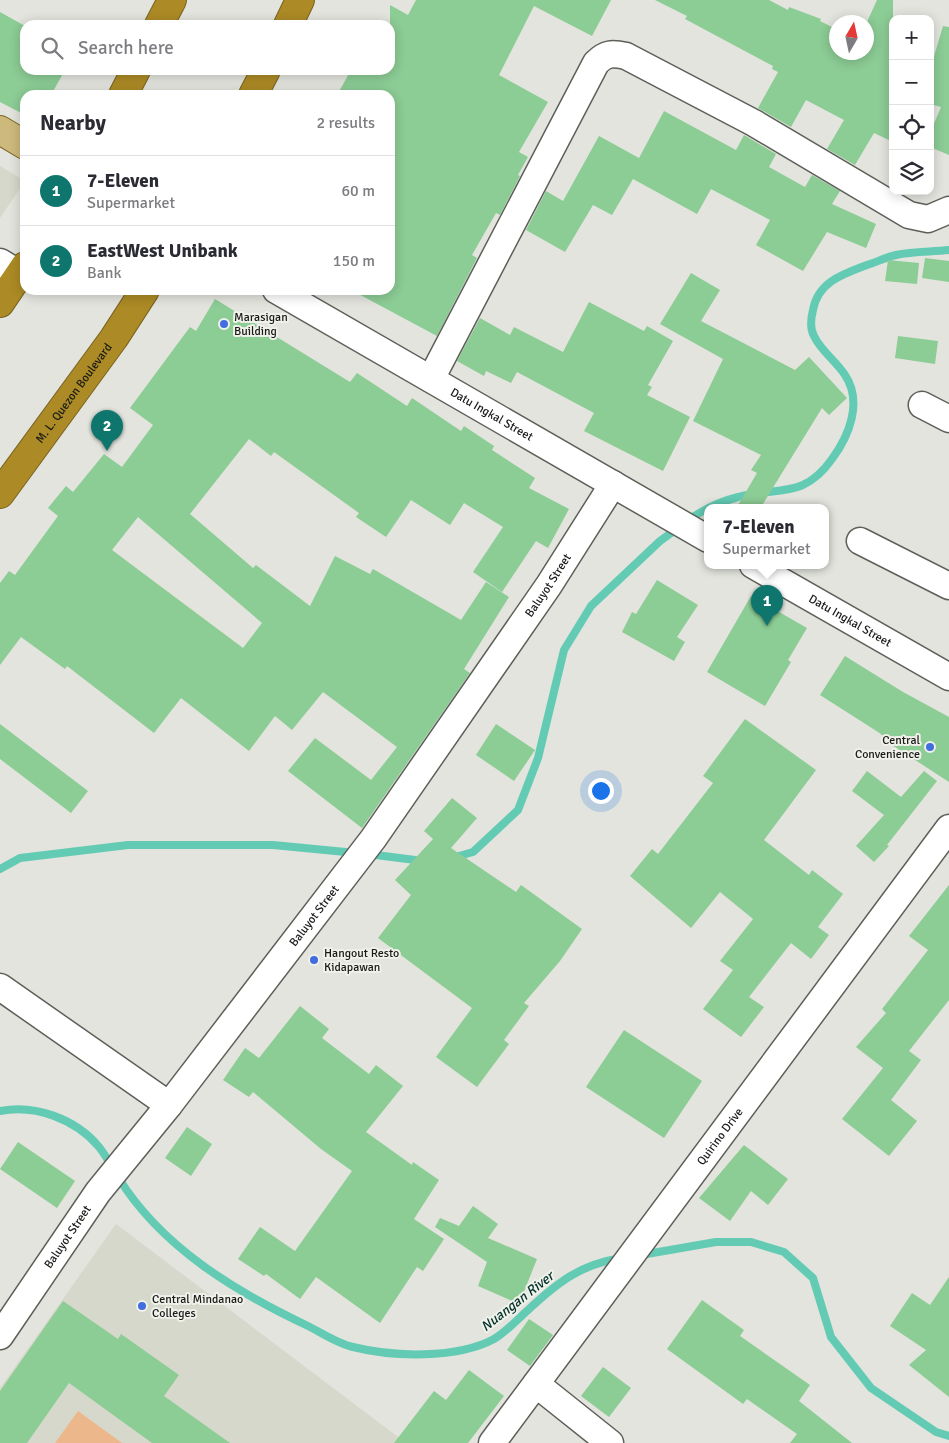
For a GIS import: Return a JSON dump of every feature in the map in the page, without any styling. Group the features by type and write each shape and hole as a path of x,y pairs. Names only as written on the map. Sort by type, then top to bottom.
{"highway":[{"path":"162,20 172,0"},
{"path":"290,20 300,0"},
{"path":"126,90 133,75"},
{"path":"256,90 263,75"},
{"path":"0,303 15,268"},
{"name":"M. L. Quezon Boulevard","path":"0,494 114,338 142,295"}],"main road":[{"path":"0,130 20,142"}],"street":[{"path":"431,379 596,63 604,56 612,53 626,56 754,123 909,215 928,219 943,215 949,210"},
{"name":"Datu Ingkal Street","path":"285,295 704,536"},
{"path":"922,405 949,419"},
{"name":"Baluyot Street","path":"0,1336 98,1192 169,1105 373,839 549,585 613,484"},
{"path":"860,540 949,586"},
{"name":"Datu Ingkal Street","path":"761,569 949,677"},
{"name":"Quirino Drive","path":"492,1443 949,828"},
{"path":"0,987 169,1105"},
{"path":"536,1384 610,1443"}],"shaded area":[{"path":"0,166 20,178 20,188 0,218"},
{"name":"Central Mindanao Colleges","path":"116,1224 406,1443 0,1443 0,1388"},
{"path":"78,1411 122,1443 55,1443"}],"building":[{"path":"416,0 611,0 592,36 534,6 499,75 548,102 519,152 528,157 518,175 520,176 500,215 496,213 472,255 477,258 437,336 360,295 395,295 395,90 340,90 348,75 395,75 395,20 390,20 390,5 408,15"},
{"path":"655,0 769,0 788,10 789,7 821,19 820,21 829,26 829,60 874,60 874,15 870,15 877,0 893,0 893,15 889,15 889,140 874,133 855,165 827,149 844,120 806,100 791,127 758,108 778,72 772,69 773,66 685,19 687,16"},
{"path":"0,12 20,23 20,75 62,75 54,90 20,90 20,112 0,102"},
{"path":"943,26 949,27 949,155 934,149 934,124 941,107 934,105 934,56"},
{"path":"664,111 736,150 744,135 776,154 769,167 805,187 812,175 840,191 832,204 876,224 866,248 827,232 803,271 756,245 770,220 711,189 697,214 633,179 612,215 593,205 565,252 526,230 546,191 563,201 599,136 639,158"},
{"path":"925,258 949,261 949,282 922,278"},
{"path":"888,260 919,263 917,284 885,281"},
{"path":"691,273 720,290 701,321 795,370 809,357 847,398 829,415 822,408 763,504 739,504 757,473 751,470 761,455 693,421 723,359 660,324"},
{"path":"215,299 350,382 357,373 407,406 412,398 461,431 464,426 494,446 492,450 535,478 529,488 569,509 548,548 536,541 502,592 473,572 503,527 464,503 450,525 411,500 386,537 356,517 359,513 274,452 271,456 249,439 190,514 253,568 256,565 310,606 335,556 370,574 373,569 461,620 486,582 509,597 464,669 470,673 362,828 288,771 315,738 371,780 397,747 323,692 292,730 275,716 249,751 181,698 154,733 67,666 65,669 21,637 0,665 0,583 9,571 15,575 58,516 48,508 66,486 73,492 104,454 122,467 153,425 130,408 190,327 196,331","holes":["138,517 262,623 243,648 112,550"]},
{"path":"589,302 644,331 647,326 673,341 648,385 652,387 647,395 690,417 663,471 584,431 594,413 517,372 511,383 486,371 484,376 457,361 480,318 510,335 514,327 563,352"},
{"path":"898,336 938,341 935,364 895,358"},
{"path":"657,580 698,605 677,637 685,642 674,661 622,632 632,612 636,614"},
{"path":"751,596 807,628 788,660 791,662 765,706 707,672"},
{"path":"845,656 903,692 949,717 949,782 889,743 890,741 878,732 820,695"},
{"path":"745,719 816,770 764,840 809,875 812,870 843,894 818,927 829,935 811,959 791,943 749,997 764,1007 741,1037 703,1009 733,970 720,961 753,919 720,892 691,928 630,876 652,849 658,854 713,783 703,776"},
{"path":"0,724 88,791 71,813 0,759"},
{"path":"496,724 535,750 514,781 476,755"},
{"path":"867,771 901,797 924,771 937,781 887,845 889,846 874,862 856,846 884,815 852,791"},
{"path":"452,798 477,818 451,848 516,892 521,885 582,929 560,961 524,1003 529,1006 504,1040 509,1044 477,1087 436,1057 472,1008 378,938 411,895 395,880 433,839 424,831"},
{"path":"949,885 949,1000 909,1051 921,1060 891,1100 917,1121 889,1156 842,1119 883,1068 856,1047 886,1013 882,1009 928,950 909,936"},
{"path":"300,1006 329,1029 322,1038 369,1074 376,1065 403,1086 366,1132 412,1165 413,1162 439,1180 414,1219 444,1239 423,1271 417,1267 380,1323 316,1277 300,1299 266,1274 264,1276 238,1259 260,1227 295,1251 352,1171 321,1149 253,1092 249,1097 223,1080 245,1048 259,1058"},
{"path":"624,1030 702,1081 664,1138 586,1087"},
{"path":"187,1127 212,1144 191,1176 165,1158"},
{"path":"18,1142 75,1181 57,1208 0,1169"},
{"path":"744,1145 788,1179 768,1205 751,1191 730,1221 699,1198"},
{"path":"473,1206 498,1224 488,1238 537,1259 519,1304 478,1286 487,1262 435,1227 440,1218 459,1226"},
{"path":"949,1277 949,1397 909,1365 926,1350 890,1326 912,1293 930,1305"},
{"path":"702,1300 744,1330 740,1336 810,1385 799,1401 852,1443 790,1443 797,1434 747,1399 743,1404 667,1349"},
{"path":"63,1301 118,1339 121,1334 179,1375 164,1396 230,1443 152,1443 69,1383 27,1443 0,1443 0,1391"},
{"path":"529,1319 553,1335 530,1366 507,1350"},
{"path":"603,1367 631,1388 609,1417 581,1396"},
{"path":"469,1370 504,1396 468,1443 394,1443 434,1391 446,1400"}],"waterway":[{"path":"717,504 752,494 789,489 811,481 832,459 844,440 852,418 853,396 845,375 821,346 812,330 812,316 820,292 833,280 892,256 949,250"},
{"path":"687,521 704,510"},
{"path":"452,858 473,852 518,810 538,758 564,650 591,606 660,541 678,528"},
{"path":"0,869 20,858 128,845 273,845 356,853"},
{"path":"368,854 423,861"},
{"name":"Nuangan River","path":"0,1111 13,1109 41,1112 67,1121 90,1137 101,1149 112,1167"},
{"name":"Nuangan River","path":"118,1177 156,1225 202,1265 254,1298 330,1338 347,1346 387,1353 444,1353 462,1350 494,1339 550,1291 571,1276 594,1265 622,1258"},
{"name":"Nuangan River","path":"641,1255 716,1242 751,1242 784,1252 813,1278 831,1337 871,1388 936,1432 949,1436"}],"place":[{"name":"Marasigan Building","path":"224,324"},
{"name":"EastWest Unibank","path":"107,451"},
{"name":"7-Eleven","path":"767,626"},
{"name":"Central Convenience","path":"930,747"},
{"name":"Hangout Resto Kidapawan","path":"314,960"},
{"name":"Central Mindanao Colleges","path":"142,1306"}]}
